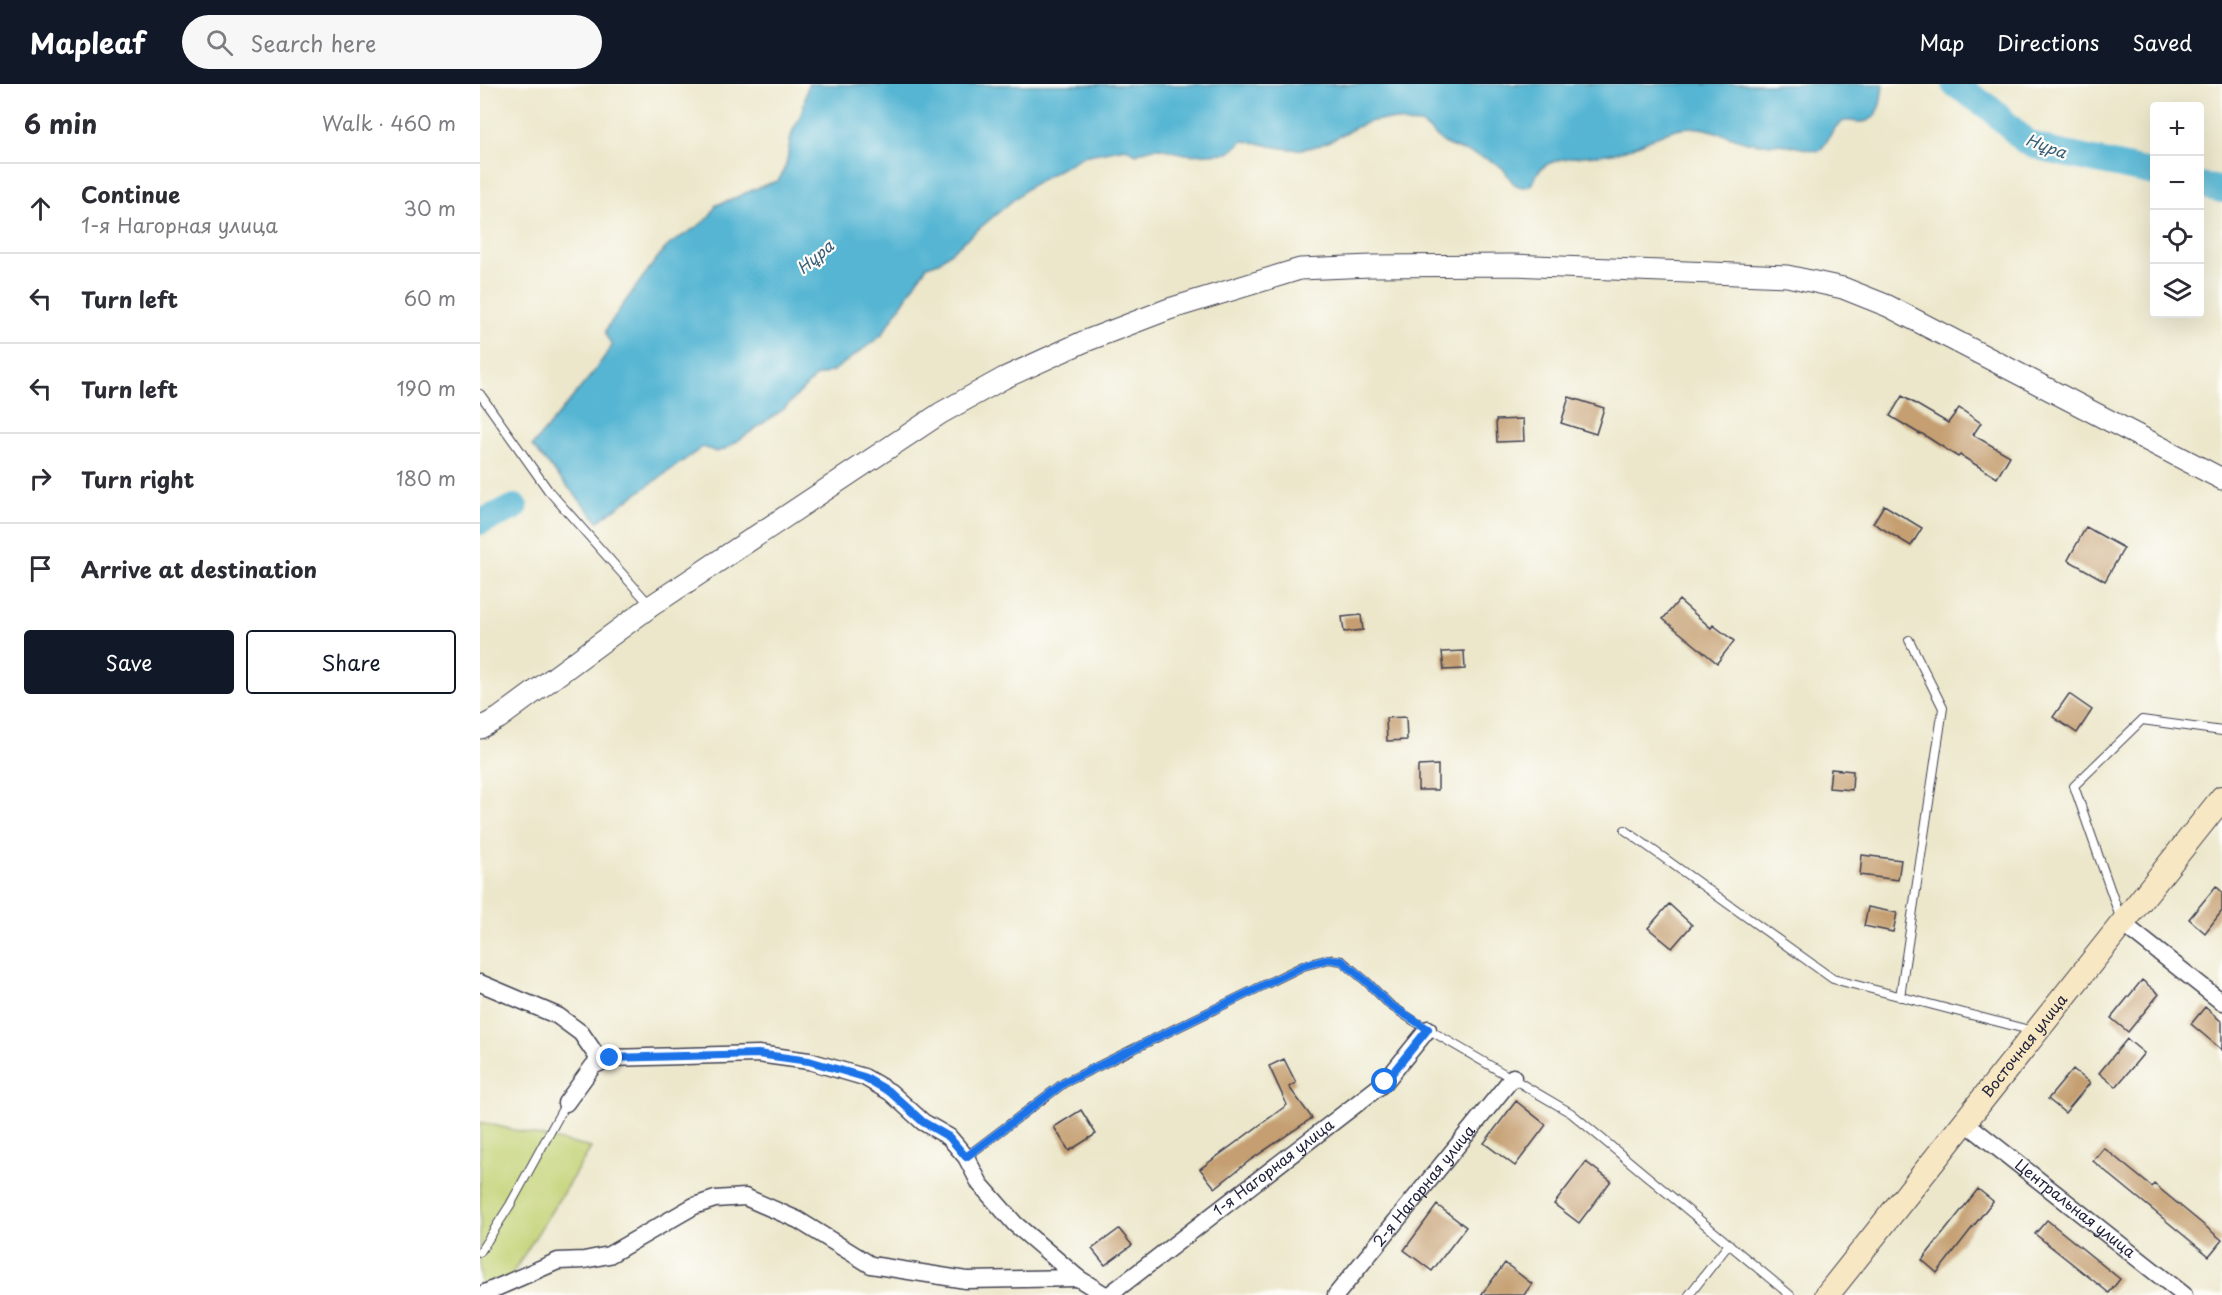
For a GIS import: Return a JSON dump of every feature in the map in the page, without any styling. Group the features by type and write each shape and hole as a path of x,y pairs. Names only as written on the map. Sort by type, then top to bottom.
{"main road":[{"name":"Восточная улица","path":"1827,1295 2222,798"}],"street":[{"path":"480,728 499,718 651,606 941,413 1004,378 1083,342 1169,309 1300,269 1513,265 1787,276 1843,288 1888,306 2222,480"},
{"path":"2122,923 2222,1002"},
{"path":"480,983 558,1016 581,1034 602,1062"},
{"name":"1-я Нагорная улица","path":"1107,1295 1385,1082 1428,1029"},
{"path":"566,1103 593,1066 610,1058 758,1054 809,1061 864,1077 890,1092 923,1122 949,1137 966,1157 980,1184 1015,1224 1078,1278 1107,1295"},
{"name":"2-я Нагорная улица","path":"1336,1295 1513,1077"},
{"name":"Центральная улица","path":"1965,1122 2184,1295"},
{"path":"480,1295 558,1261 584,1260 609,1255 694,1206 715,1199 745,1197 798,1220 871,1266 966,1280 1078,1278"}],"lane":[{"path":"480,393 548,490 651,606"},
{"path":"1900,997 1943,708 1909,640"},
{"path":"2122,923 2074,786 2142,720 2222,731"},
{"path":"1625,830 1833,979 2037,1032"},
{"path":"966,1157 1064,1083 1293,971 1329,959 1342,961 1390,1005 1571,1113 1790,1295"},
{"path":"480,1252 515,1196 566,1103"},
{"path":"1689,1295 1729,1244"}],"green space":[{"path":"480,1122 591,1148 499,1295 480,1295"}],"water":[{"path":"808,84 1883,84 1880,104 1875,115 1865,122 1841,122 1819,151 1784,145 1755,144 1699,128 1681,128 1618,152 1553,162 1543,168 1532,184 1526,187 1514,184 1503,169 1493,162 1446,144 1421,124 1390,120 1376,120 1330,141 1301,149 1286,149 1243,141 1229,153 1191,155 1157,148 1136,154 1126,148 1083,156 1030,186 939,262 927,266 881,336 833,371 815,377 784,409 727,448 717,452 703,447 598,521 532,446 593,373 612,346 606,330 663,251 707,219 716,205 778,181 787,162 791,137 805,101"}],"building":[{"path":"1902,396 1948,423 1959,408 1981,423 1973,435 2010,456 1997,478 1890,416"},
{"path":"1569,397 1604,408 1596,434 1561,423"},
{"path":"1523,419 1524,441 1497,442 1496,420"},
{"path":"1884,505 1922,528 1911,546 1873,523"},
{"path":"2086,527 2124,548 2105,581 2068,560"},
{"path":"1679,600 1711,628 1713,625 1734,641 1717,663 1663,619"},
{"path":"1361,615 1363,630 1344,632 1342,617"},
{"path":"1464,651 1465,669 1444,670 1442,652"},
{"path":"2069,694 2092,710 2077,733 2053,717"},
{"path":"1406,717 1407,740 1387,741 1386,718"},
{"path":"1438,765 1438,790 1418,790 1418,766"},
{"path":"1831,769 1853,771 1852,790 1829,788"},
{"path":"1862,855 1901,860 1898,880 1860,875"},
{"path":"2216,886 2222,892 2222,911 2205,933 2189,919"},
{"path":"1669,904 1692,925 1672,948 1648,928"},
{"path":"1868,907 1897,913 1893,932 1864,926"},
{"path":"2142,980 2159,994 2128,1032 2111,1018"},
{"path":"2205,1007 2222,1022 2222,1050 2191,1024"},
{"path":"2127,1039 2144,1053 2116,1087 2099,1073"},
{"path":"1284,1059 1296,1083 1289,1087 1312,1118 1249,1161 1215,1188 1200,1169 1287,1105 1269,1066"},
{"path":"2073,1069 2090,1083 2065,1113 2048,1099"},
{"path":"1516,1101 1546,1125 1515,1166 1484,1143"},
{"path":"1081,1110 1096,1134 1069,1151 1054,1127"},
{"path":"2104,1148 2152,1187 2154,1184 2222,1240 2209,1256 2093,1161"},
{"path":"1586,1162 1611,1181 1579,1223 1554,1204"},
{"path":"1978,1189 1993,1201 1937,1273 1922,1260"},
{"path":"1437,1205 1466,1227 1432,1271 1404,1250"},
{"path":"2047,1220 2120,1279 2109,1293 2035,1234"},
{"path":"1119,1229 1132,1245 1105,1265 1092,1249"},
{"path":"1505,1263 1532,1284 1524,1295 1481,1295"}],"waterway":[{"name":"Нұра","path":"1954,84 1991,109 2026,142 2051,151 2150,172"},
{"name":"Нұра","path":"2204,186 2222,190"},
{"name":"Нұра","path":"480,522 515,507"}],"route":[{"path":"610,1058 758,1054 809,1061 864,1077 890,1092 923,1122 949,1137 966,1157 1064,1083 1303,966 1329,959 1342,961 1390,1005 1428,1029 1385,1082"}]}
